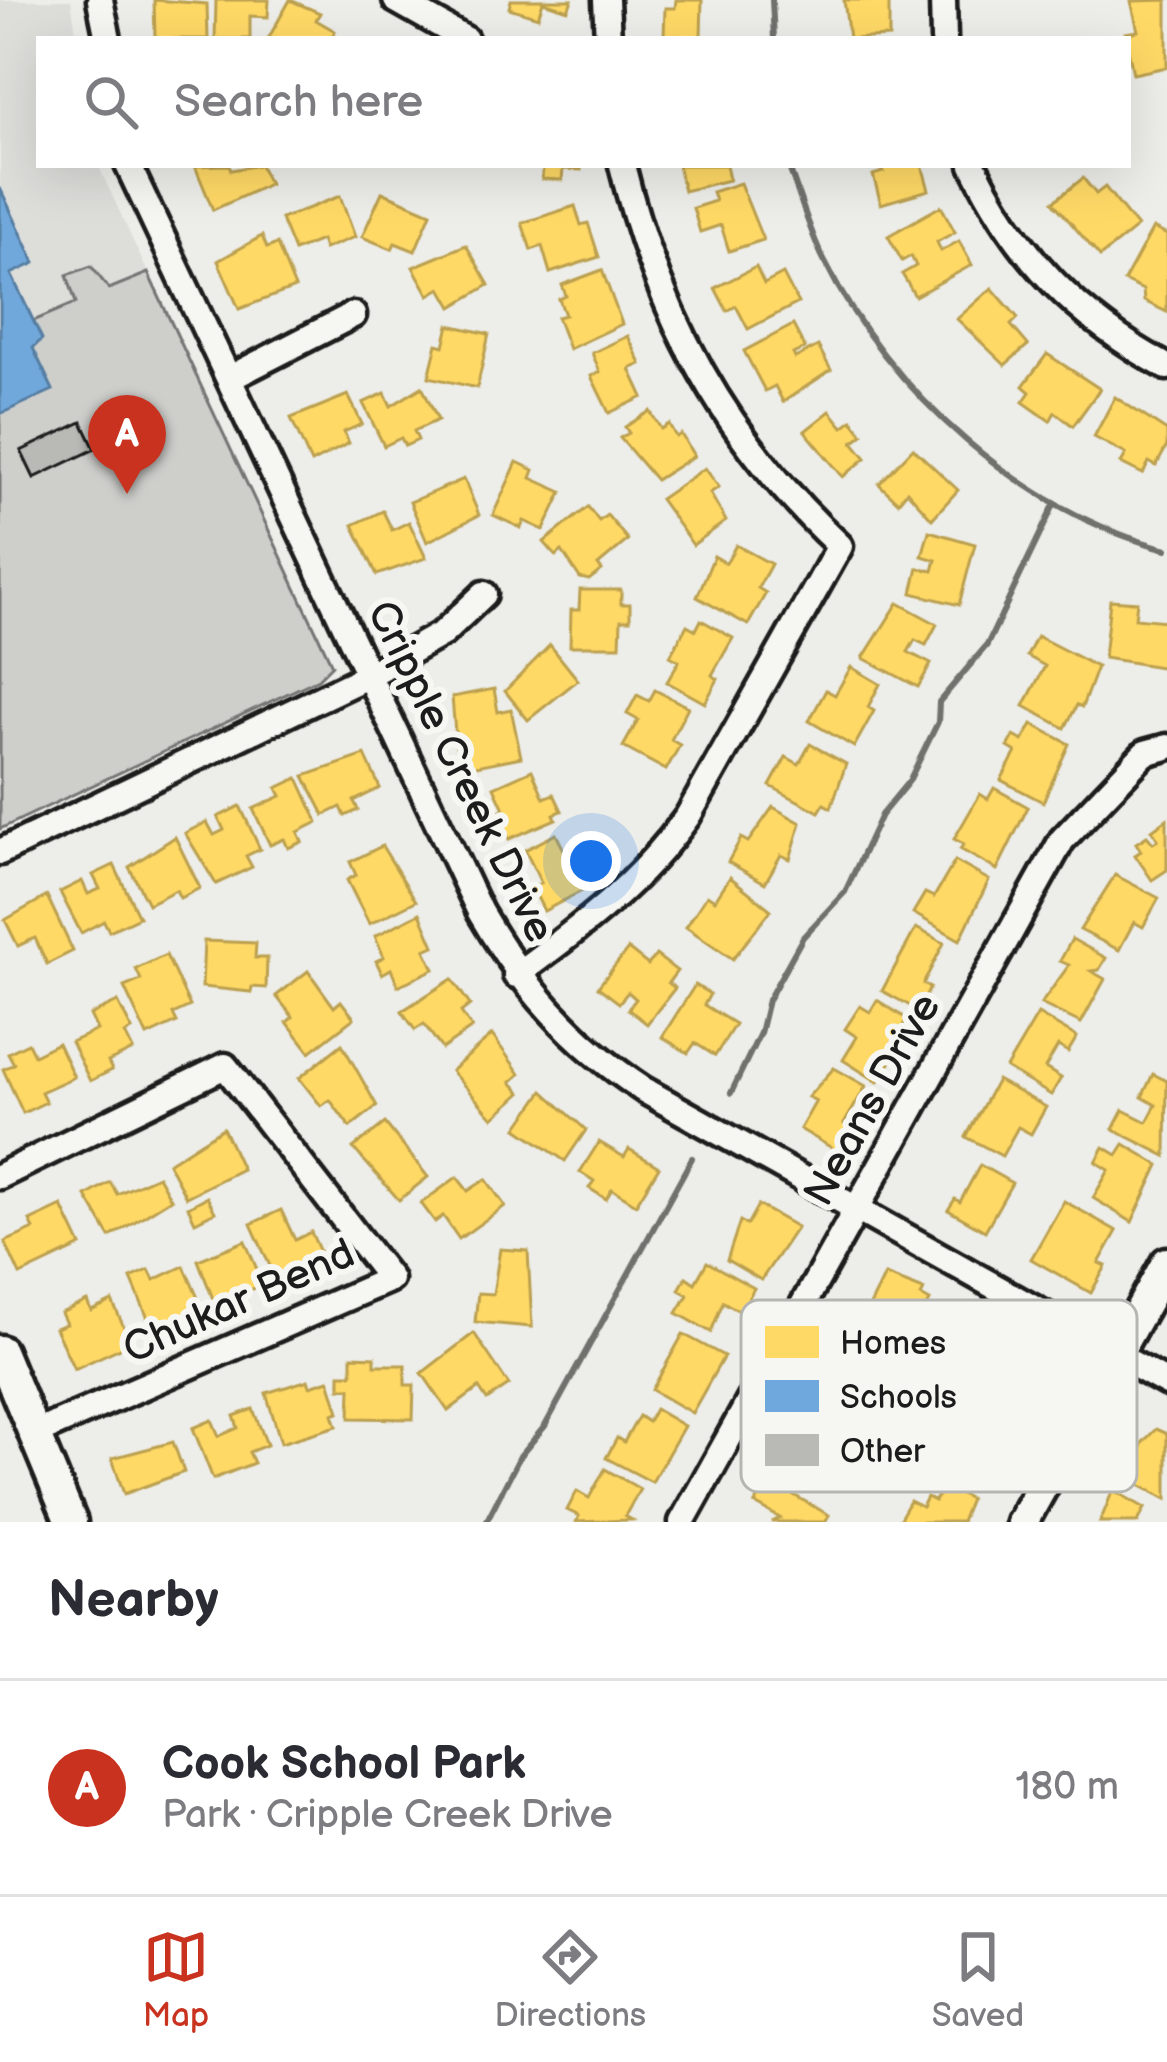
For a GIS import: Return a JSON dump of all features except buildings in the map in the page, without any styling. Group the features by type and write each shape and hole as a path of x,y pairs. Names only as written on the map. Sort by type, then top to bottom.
{"street":[{"path":"100,0 107,36"},
{"path":"396,0 460,36"},
{"path":"606,0 608,36"},
{"path":"944,0 944,36"},
{"name":"Cripple Creek Drive","path":"129,168 480,912 516,975 554,1021 597,1059 1016,1300"},
{"path":"516,975 627,892 658,857 688,816 840,546 755,458 694,365 655,275 623,168"},
{"path":"975,168 1022,250 1067,301 1119,340 1167,367"},
{"path":"230,378 352,315"},
{"path":"0,852 367,676 443,633 484,594"},
{"name":"Neans Drive","path":"806,1300 1062,840 1145,754 1167,747"},
{"name":"Chukar Bend","path":"0,1176 225,1066 390,1279 38,1432"},
{"path":"1137,1316 1167,1263"},
{"path":"0,1351 38,1432 71,1522"},
{"name":"Cripple Creek Drive","path":"1137,1368 1167,1383"},
{"name":"Neans Drive","path":"682,1522 741,1416"},
{"path":"1022,1522 1039,1492"}],"shaded area":[{"path":"0,0 71,0 77,36 36,36 36,168 99,168 148,273 0,335"},
{"path":"91,266 109,289 148,273 332,665 318,679 0,829 0,335 76,303 67,275"}],"waterway":[{"path":"772,0 774,36"},
{"path":"789,168 819,249 851,309 923,400 1013,477 1062,508 1167,549"},
{"path":"731,1093 760,1033 768,1000 803,937 845,892 881,815 909,781 938,722 939,702 987,645 1053,507"},
{"path":"486,1522 520,1456 545,1426 692,1158"}],"place":[{"name":"Cook School Park","path":"127,494"}]}
